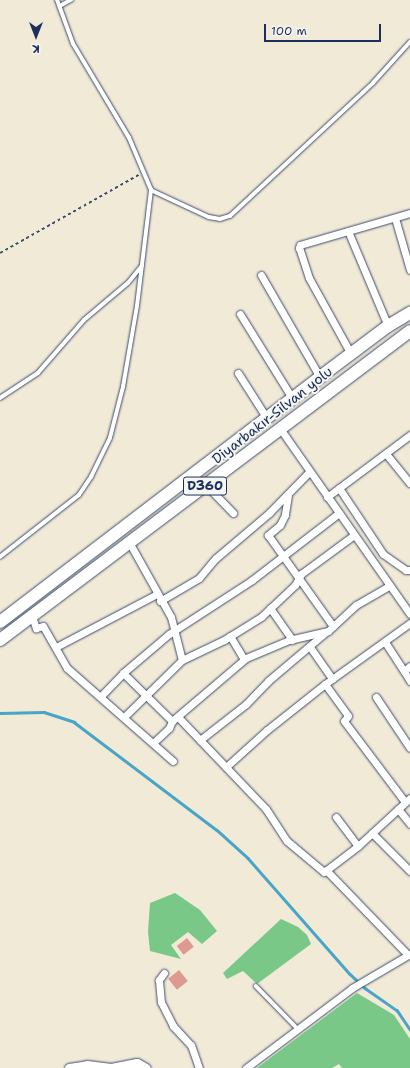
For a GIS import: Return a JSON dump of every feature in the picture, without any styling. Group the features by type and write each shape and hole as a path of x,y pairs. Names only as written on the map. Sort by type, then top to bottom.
{"highway":[{"name":"Diyarbakır-Silvan yolu","path":"0,622 266,417 388,326 410,313"},
{"name":"Diyarbakır-Silvan yolu","path":"0,640 206,485 279,427 410,331"}],"street":[{"path":"351,354 309,278 299,248 300,245 410,213"},
{"path":"395,218 410,270"},
{"path":"348,231 388,326"},
{"path":"261,275 320,377"},
{"path":"240,314 292,398"},
{"path":"238,373 266,417"},
{"path":"279,427 309,472 410,614"},
{"path":"327,497 386,455 410,435"},
{"path":"386,455 410,483"},
{"path":"56,647 199,578 241,534 288,495 309,472"},
{"path":"206,485 233,513"},
{"path":"339,488 383,554 406,570 410,570"},
{"path":"288,495 285,515 280,525 268,535 284,556 330,628"},
{"path":"101,696 123,673 174,631 252,580 339,513"},
{"path":"124,717 182,660 230,636 261,617 311,566 354,535"},
{"path":"129,542 158,597 171,617 182,660"},
{"path":"200,740 310,647 356,605 390,585"},
{"path":"270,608 292,640"},
{"path":"32,616 36,628 43,626 67,668 101,696 173,761"},
{"path":"226,767 267,730 328,681 410,623"},
{"path":"153,743 176,719 244,659 292,640 330,628"},
{"path":"230,636 244,659"},
{"path":"385,642 410,681"},
{"path":"123,673 146,695 200,740 266,809 287,841 324,872 358,846 408,800 344,721 348,716 310,647"},
{"path":"404,671 410,666"},
{"path":"376,697 410,748"},
{"path":"398,809 410,824"},
{"path":"336,817 358,846"},
{"path":"372,833 410,871"},
{"path":"246,1068 355,986 409,955 326,870"},
{"path":"164,973 159,980 161,1002 173,1026 191,1045 199,1068"},
{"path":"69,1068 87,1065 111,1068 137,1063 146,1068"}],"lane":[{"path":"0,557 79,495 91,477 110,438 123,387 142,265 151,190 145,171 129,138 74,44 57,0"},
{"path":"60,6 71,0"},
{"path":"151,190 209,217 220,219 230,216 373,83 410,42"},
{"path":"0,398 38,373 84,320 128,283 142,265"},
{"path":"256,986 298,1028"}],"path":[{"path":"0,253 145,171"}],"green space":[{"path":"175,893 200,910 217,931 202,944 188,932 171,945 181,959 150,951 148,932 150,903"},
{"path":"281,919 298,927 307,935 311,944 257,984 243,971 227,979 223,973"},
{"path":"357,993 394,1015 410,1039 410,1068 342,1068 339,1064 332,1068 257,1068"}],"building":[{"path":"187,938 194,947 184,955 177,946"},
{"path":"179,970 188,981 177,990 168,979"}],"waterway":[{"path":"0,713 44,712 74,722 217,830 248,858 350,974 365,988 397,1010 410,1029"}]}
